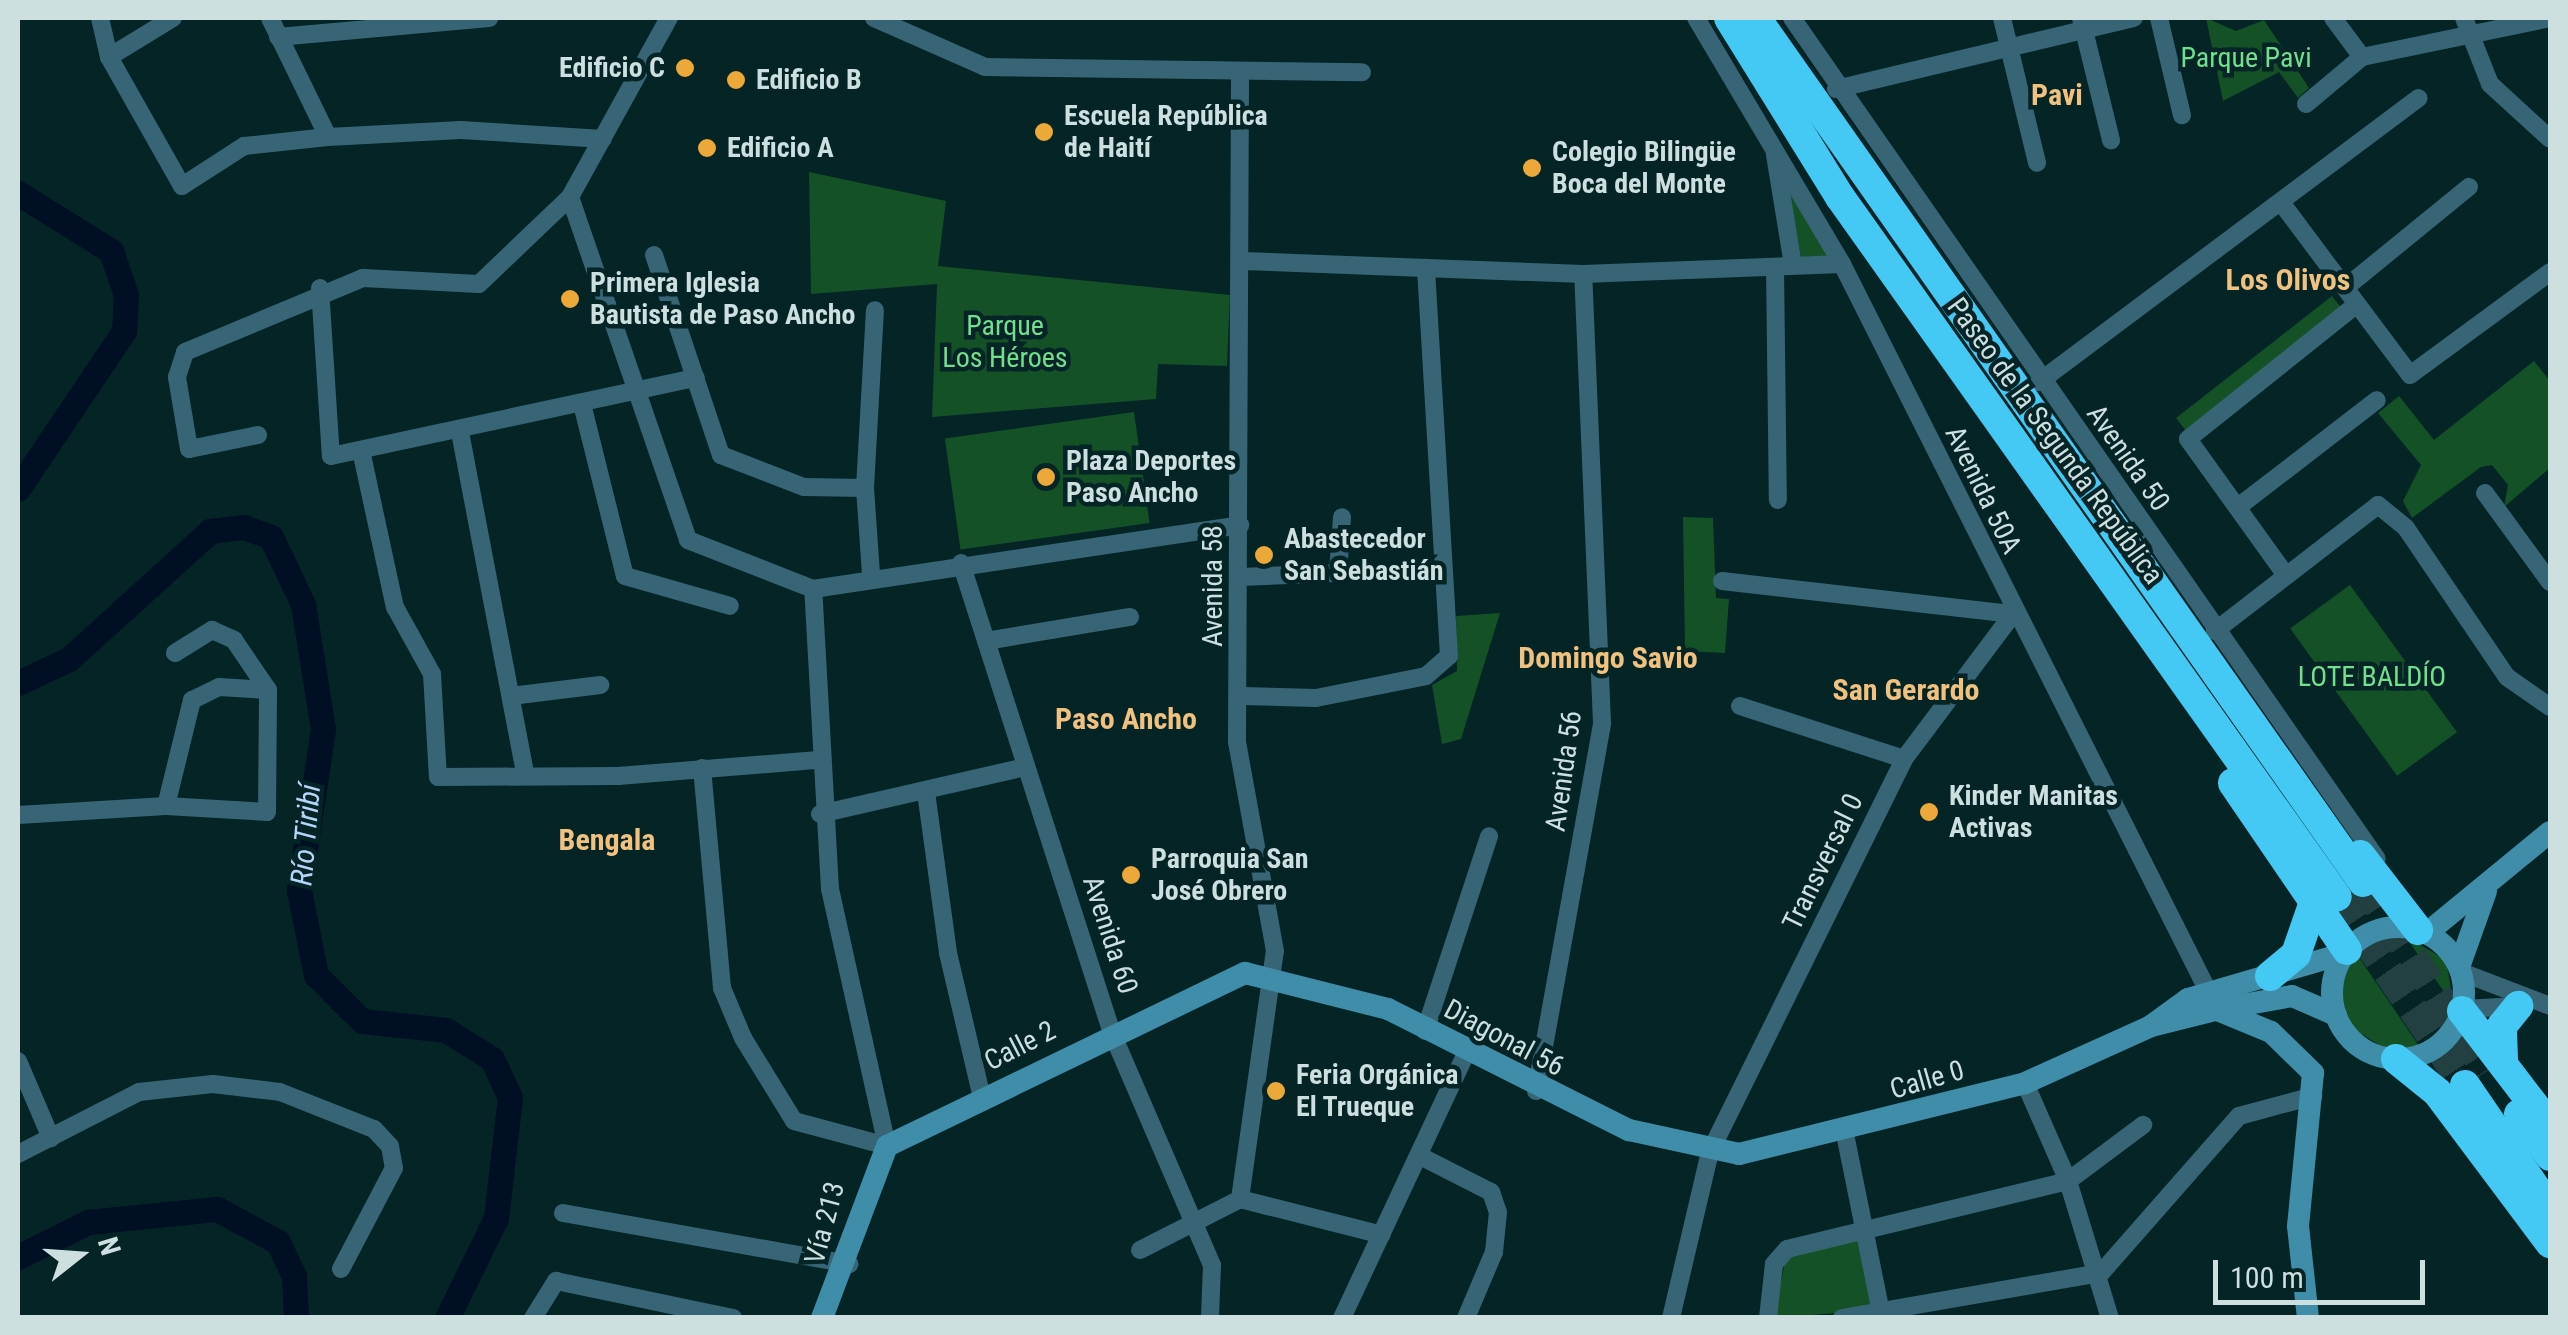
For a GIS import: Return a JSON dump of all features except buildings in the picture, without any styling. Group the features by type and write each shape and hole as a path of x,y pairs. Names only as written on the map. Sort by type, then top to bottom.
{"highway":[{"path":"1714,18 1780,132"},
{"name":"Paseo de la Segunda República","path":"1728,18 1780,132 2093,522"},
{"name":"Paseo de la Segunda República","path":"1756,18 2338,895"},
{"path":"1779,18 1825,122"},
{"path":"2093,522 2130,628 2338,895 2346,952"},
{"path":"2093,522 2423,932"},
{"path":"2264,988 2338,895"},
{"path":"2485,1072 2502,1026 2518,1006"},
{"path":"2462,1010 2485,1072 2550,1209"},
{"path":"2396,1060 2437,1092 2550,1243"},
{"path":"2485,1072 2550,1126"},
{"path":"2485,1072 2550,1156"}],"main road":[{"path":"2502,870 2470,918 2460,970 2462,1010 2438,1046 2396,1060 2366,1051 2336,1015 2333,983 2346,952 2374,931 2423,932 2550,832"},
{"path":"2423,932 2460,970"},
{"name":"Calle 0","path":"1710,1152 1775,1151 2025,1083 2151,1026 2165,1010 2264,988 2346,952"},
{"name":"Diagonal 56","path":"1271,974 1388,1010 1536,1091 1710,1152"},
{"name":"Calle 2","path":"887,1146 1222,980 1271,974"},
{"path":"2261,1026 2264,988"},
{"name":"Calle 0","path":"2264,988 2336,1015"},
{"path":"2212,1002 2261,1026 2308,1061 2313,1096 2298,1210 2308,1318"},
{"name":"Vía 213","path":"822,1318 849,1264 870,1174 887,1146"}],"street":[{"path":"100,18 109,57 182,186 244,146 461,130 604,139"},
{"path":"109,57 173,18"},
{"path":"270,18 328,137"},
{"path":"278,37 489,18"},
{"path":"258,436 189,449 177,377 185,352 320,288 407,276 479,284 570,197 670,18"},
{"path":"874,18 985,67 1362,72"},
{"name":"Avenida 50A","path":"1696,18 1780,132 2013,614 2212,1002"},
{"name":"Avenida 50","path":"1792,18 1836,90 2423,932"},
{"path":"2002,18 2037,163"},
{"path":"1836,90 2009,47 2083,24 2134,18"},
{"path":"2159,18 2182,115"},
{"path":"2333,18 2362,58"},
{"path":"2306,104 2362,58 2466,27 2550,18"},
{"path":"2083,24 2111,140"},
{"path":"2466,27 2490,84 2550,139"},
{"name":"Avenida 58","path":"1240,72 1240,791 1272,916 1271,974 1240,1199"},
{"path":"2039,382 2283,205 2419,98"},
{"path":"1778,500 1784,266 1780,132"},
{"path":"2345,288 2468,187"},
{"path":"570,197 688,540 813,589 871,574 1240,525"},
{"path":"2283,205 2410,375 2550,272"},
{"path":"654,255 720,455 804,487 865,488"},
{"path":"1243,261 1583,274 1842,264"},
{"path":"1241,696 1316,698 1426,676 1449,656 1426,268"},
{"name":"Avenida 56","path":"1536,1091 1602,723 1583,274"},
{"path":"320,288 331,456 362,455 583,408 696,378"},
{"path":"2285,574 2188,439 2357,304"},
{"path":"871,574 865,488 875,310"},
{"path":"2238,507 2377,400"},
{"path":"583,408 625,576 730,606"},
{"path":"460,432 524,773"},
{"path":"362,455 395,607 432,674 438,777 815,760"},
{"path":"2484,492 2550,582"},
{"path":"2215,631 2378,505 2388,508 2508,677 2550,705"},
{"path":"1240,577 1338,572 1342,517"},
{"name":"Avenida 60","path":"961,562 1112,1033 1195,1223 1214,1280 1210,1318"},
{"path":"1722,581 2013,614"},
{"path":"702,768 722,988 772,1095 794,1121 887,1146 820,814 815,760 813,589"},
{"name":"Transversal 0","path":"1710,1152 1904,760 2013,614"},
{"path":"986,641 1130,618"},
{"path":"18,815 166,806 267,812 268,690 234,640 212,630 175,653"},
{"path":"511,696 600,685"},
{"path":"166,806 192,700 219,687 268,690"},
{"path":"1740,706 1904,760"},
{"path":"820,814 1026,767"},
{"path":"926,792 948,953 982,1098"},
{"path":"1426,1031 1489,836"},
{"path":"2460,970 2549,1006"},
{"path":"2462,1010 2549,1006"},
{"path":"1342,1318 1466,1055"},
{"path":"18,1061 51,1138"},
{"path":"2025,1083 2068,1181 2101,1274 2110,1318"},
{"path":"18,1154 139,1092 213,1084 280,1092 374,1130 394,1168 340,1269"},
{"path":"1842,1318 1881,1315 2101,1274 2240,1116 2313,1096"},
{"path":"1768,1318 1774,1264 1787,1250 2068,1181 2143,1125"},
{"path":"1845,1134 1881,1315"},
{"path":"1671,1318 1710,1152"},
{"path":"1420,1156 1491,1192 1494,1252 1466,1318"},
{"path":"1140,1250 1240,1199 1382,1235"},
{"path":"564,1213 849,1264"},
{"path":"533,1318 544,1290 573,1283 733,1318"}],"green space":[{"name":"Parque Pavi","path":"2206,18 2236,31 2264,20 2309,88 2298,98 2279,72 2223,101"},
{"name":"Parque Los Héroes","path":"809,172 946,201 938,266 1230,295 1227,366 1158,364 1156,399 932,417 937,284 811,294"},
{"path":"1786,174 1830,256 1801,257"},
{"path":"2332,296 2346,314 2190,436 2176,418"},
{"path":"2534,361 2550,381 2550,468 2504,507 2508,485 2492,465 2481,467 2412,518 2403,501 2421,465 2378,413 2399,396 2434,440"},
{"name":"Plaza Deportes Paso Ancho","path":"1134,412 1150,523 960,549 945,439"},
{"path":"1683,517 1713,518 1716,598 1729,599 1725,653 1685,651"},
{"name":"LOTE BALDÍO","path":"2350,585 2457,732 2397,776 2290,628"},
{"path":"1500,613 1461,739 1442,744 1432,685 1457,671 1456,616"},
{"path":"2405,936 2446,960 2454,1006"},
{"path":"2356,953 2419,1046 2388,1051 2348,1025 2339,983"},
{"path":"1860,1238 1873,1310 1774,1318 1786,1256"}],"waterway":[{"name":"Río Tiribí","path":"18,193 111,251 126,295 124,331 18,489"},
{"name":"Río Tiribí","path":"18,683 69,659 210,531 244,527 271,537 303,604 323,729 299,890 316,975 362,1021 446,1030 492,1059 510,1097 496,1218 447,1318"},
{"path":"18,1257 88,1222 217,1209 278,1242 294,1276 296,1318"}],"tunnel":[{"path":"2363,882 2487,1071"},
{"path":"2337,897 2465,1085"}],"place":[{"name":"Edificio C","path":"685,68"},
{"name":"Edificio B","path":"736,80"},
{"name":"Escuela República de Haití","path":"1044,132"},
{"name":"Edificio A","path":"707,148"},
{"name":"Colegio Bilingüe Boca del Monte","path":"1532,168"},
{"name":"Primera Iglesia Bautista de Paso Ancho","path":"570,299"},
{"name":"Plaza Deportes Paso Ancho","path":"1046,477"},
{"name":"Abastecedor San Sebastián","path":"1264,555"},
{"name":"Kinder Manitas Activas","path":"1929,812"},
{"name":"Parroquia San José Obrero","path":"1131,875"},
{"name":"Feria Orgánica El Trueque","path":"1276,1091"}],"district":[{"name":"Pavi","path":"2057,95"},
{"name":"Los Olivos","path":"2288,280"},
{"name":"Domingo Savio","path":"1608,658"},
{"name":"San Gerardo","path":"1906,690"},
{"name":"Paso Ancho","path":"1126,719"},
{"name":"Bengala","path":"607,840"}]}
